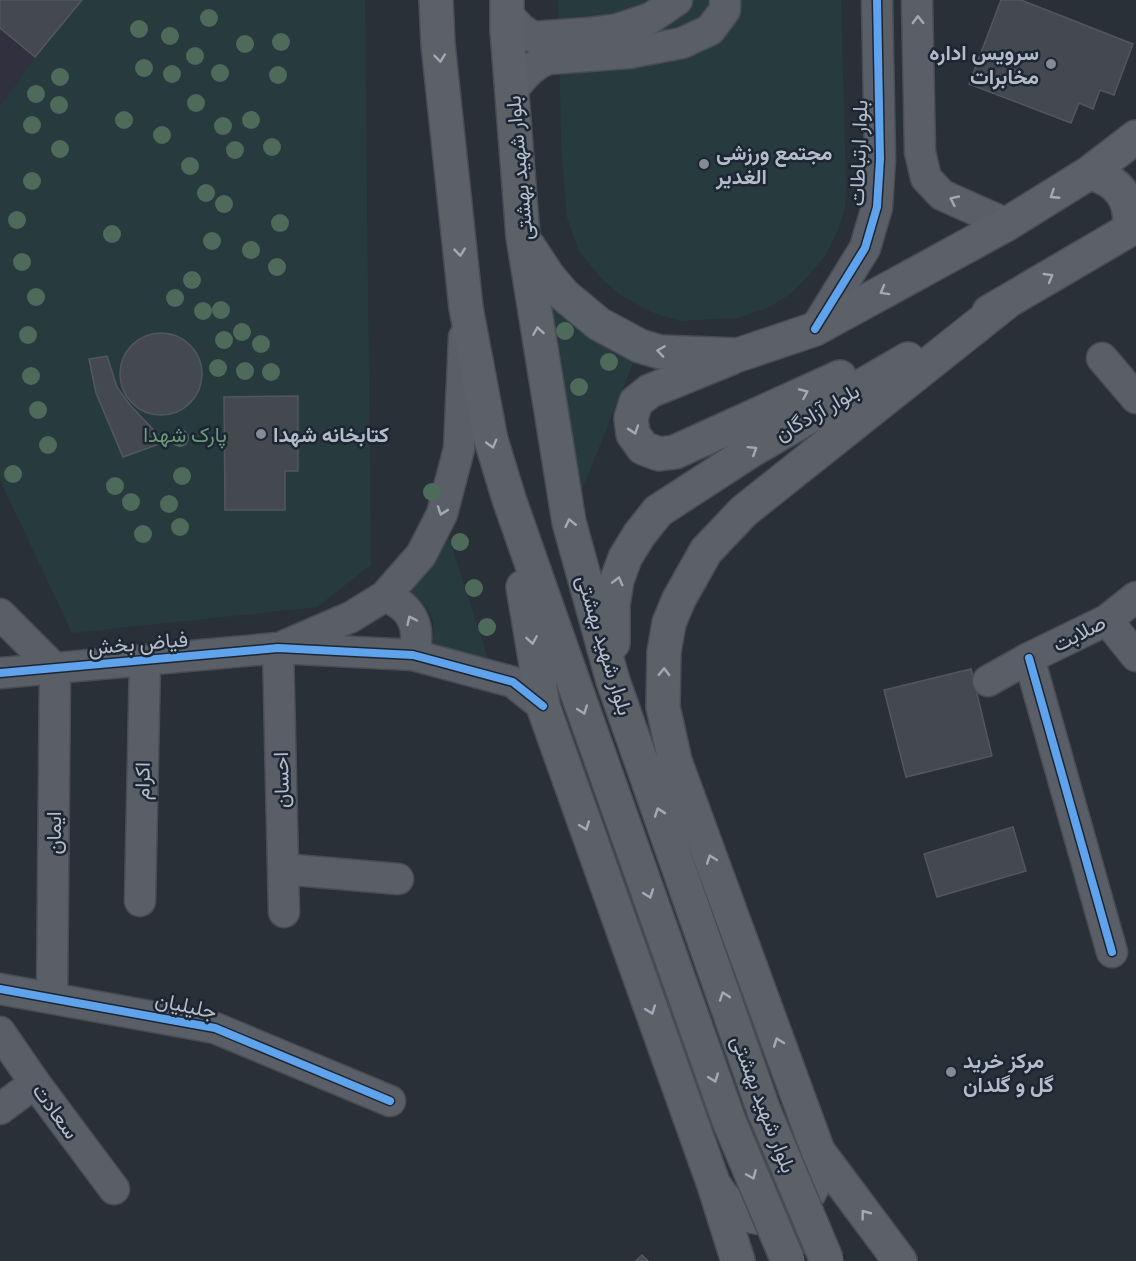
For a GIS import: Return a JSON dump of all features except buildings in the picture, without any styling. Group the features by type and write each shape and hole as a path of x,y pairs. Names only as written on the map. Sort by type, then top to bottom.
{"main road":[{"path":"436,0 438,44 466,308 491,440 509,499 543,706 714,1185 738,1261"},
{"name":"بلوار شهید بهشتی","path":"507,7 523,237 569,522 613,681 764,1111 827,1261"},
{"path":"1008,301 675,452 659,454 643,447 633,434 631,418 636,402 650,392 738,355 816,328 1007,224 1089,173 1136,137"},
{"path":"1089,173 1110,181 1118,189 1129,208 1132,227"},
{"name":"بلوار آزادگان","path":"613,681 613,605 617,580 634,542 658,511 753,450 1132,227"},
{"path":"523,237 548,276 564,295 599,324 617,334 640,346 660,352 738,355"},
{"path":"714,1185 730,1206 742,1213 761,1217 781,1215 804,1201 812,1190 817,1178 818,1151 675,761 663,707 664,652 669,624 679,599 706,551 744,511 1008,301"},
{"name":"بلوار شهید بهشتی","path":"509,499 729,1120 788,1261"},
{"path":"818,1151 900,1261"}],"street":[{"path":"512,90 528,71 540,62 549,59 559,47 588,33 618,29 651,18 677,0"},
{"path":"682,0 682,43"},
{"path":"507,7 521,29 533,37 559,47 629,53 682,43 710,30 725,10 725,0"},
{"name":"بلوار ارتباطات","path":"816,328 865,248 877,207 880,159 877,0"},
{"path":"917,0 920,152 926,178 942,195 1007,224"},
{"path":"278,648 351,617 385,596 421,555 442,514 459,449 466,308"},
{"path":"1102,358 1136,398"},
{"path":"385,596 403,606 415,624 417,634 413,655"},
{"name":"صلابت","path":"988,681 1107,620 1136,597"},
{"path":"0,614 55,669"},
{"path":"1107,620 1136,656"},
{"path":"278,648 413,655 513,682 543,706"},
{"name":"فیاض بخش","path":"0,673 278,648"},
{"name":"احسان","path":"278,648 284,912"},
{"path":"1029,658 1112,952"},
{"name":"اکرام","path":"140,901 145,660"},
{"name":"ایمان","path":"52,998 55,669"},
{"path":"283,869 398,879"},
{"name":"جلیلیان","path":"0,988 215,1028 390,1101"},
{"name":"سعادت","path":"0,1032 114,1189"},
{"path":"0,1109 35,1083"}],"shaded area":[{"path":"0,28 35,57 0,106"}],"green space":[{"name":"پارک شهدا","path":"82,0 365,0 371,565 317,607 72,633 0,480 0,106 35,57"},
{"name":"مجتمع ورزشی الغدیر","path":"558,0 841,0 845,208 826,255 789,295 767,308 737,318 680,321 651,312 620,295 600,277 579,251 567,217 561,145"},
{"path":"548,276 640,346 569,522"},
{"path":"449,538 488,658 430,648 434,630 431,615 422,603 408,591 429,570"}],"cycle path":[{"path":"815,329 865,248 877,207 880,159 877,0"},
{"path":"0,673 278,648 413,655 513,682 543,706"},
{"path":"1029,658 1112,952"},
{"path":"0,989 215,1028 390,1101"}],"place":[{"name":"سرویس اداره مخابرات","path":"1051,64"},
{"name":"مجتمع ورزشی الغدیر","path":"704,164"},
{"name":"کتابخانه شهدا","path":"261,434"},
{"name":"مرکز خرید گل و گلدان","path":"951,1072"}]}
